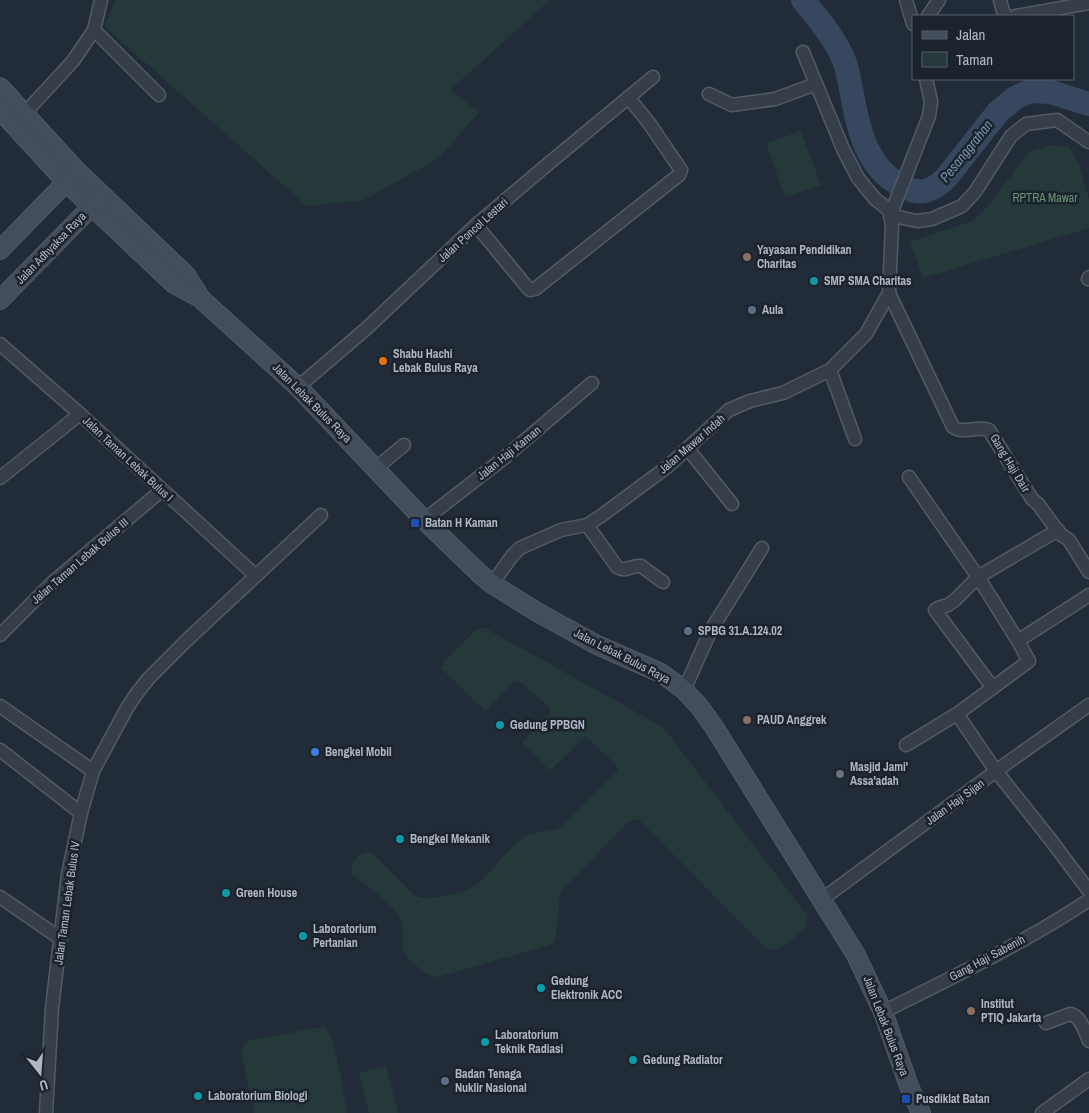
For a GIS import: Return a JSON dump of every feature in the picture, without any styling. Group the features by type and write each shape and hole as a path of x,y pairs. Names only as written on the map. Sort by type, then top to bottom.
{"main road":[{"name":"Jalan Lebak Bulus Raya","path":"0,87 24,114 71,177"},
{"name":"Jalan Lebak Bulus Raya","path":"0,110 97,201 174,284 200,298 298,387 424,520 492,584 537,612 597,644 661,672 684,690 699,706 856,954 883,1012 909,1086 921,1113"},
{"path":"0,250 71,177"},
{"path":"53,196 64,196 72,201 75,212 74,223"},
{"name":"Jalan Adhyaksa Raya","path":"0,300 97,201"}],"street":[{"path":"24,114 74,61 94,30 101,0"},
{"path":"906,0 912,21"},
{"path":"929,15 939,0"},
{"path":"1000,0 1002,11 1005,15"},
{"path":"1022,15 1089,3"},
{"path":"94,30 159,94"},
{"path":"803,52 843,149 858,178 875,199 894,207 898,217 917,221 932,219 962,206 975,192 1011,136 1026,124 1057,120 1089,142"},
{"name":"Jalan Poncol Lestari","path":"298,387 367,328 476,226 653,77"},
{"name":"Jalan Mawar Indah","path":"492,584 520,548 561,530 587,525 640,488 688,449 729,410 750,401 783,393 830,370 866,334 889,292 892,225 890,216 929,116 930,102 926,80"},
{"path":"709,94 732,105 775,99 816,84"},
{"path":"476,226 527,287 530,290 535,289 680,175 681,170 649,123 628,97"},
{"name":"Gang Haji Dair","path":"889,292 953,427 960,430 985,428 989,430 1028,494 1058,530 1069,540 1089,572"},
{"name":"Jalan Taman Lebak Bulus I","path":"0,344 80,414 256,576"},
{"path":"830,370 855,439"},
{"name":"Jalan Haji Kaman","path":"424,520 504,458 592,384"},
{"path":"0,478 80,414"},
{"path":"376,468 404,444"},
{"path":"688,449 732,504"},
{"path":"906,745 957,714 1028,663 1028,659 1018,641 978,577 909,477"},
{"name":"Jalan Taman Lebak Bulus III","path":"0,635 53,582 162,490"},
{"name":"Jalan Taman Lebak Bulus IV","path":"46,1113 52,1008 68,874 81,813 93,771 136,693 149,678 321,515"},
{"path":"587,525 617,567 626,570 637,565 641,566 663,582"},
{"path":"993,688 936,610 948,606 978,577 1058,530"},
{"path":"684,690 710,630 762,548"},
{"path":"1018,641 1089,595"},
{"name":"Jalan Haji Sijan","path":"821,900 1089,705"},
{"path":"0,706 93,771"},
{"path":"957,714 996,771 1061,853 1089,892"},
{"path":"0,750 81,813"},
{"path":"0,896 61,939"},
{"name":"Gang Haji Sabenih","path":"883,1012 996,955 1070,913 1089,900"},
{"path":"1046,1023 1074,1014 1089,1041"},
{"path":"1042,1113 1089,1079"}],"green space":[{"path":"115,0 550,0 450,90 479,112 439,158 364,200 307,206 105,27"},
{"path":"801,131 821,185 785,197 766,143"},
{"name":"RPTRA Mawar","path":"1052,145 1069,147 1079,164 1089,200 1089,228 923,278 910,242 973,221 988,206 1029,152"},
{"path":"485,628 663,727 807,915 805,928 786,945 773,950 766,948 639,820 635,819 628,822 563,889 560,894 556,937 553,944 438,977 429,974 411,961 405,954 402,940 403,927 397,913 382,898 353,875 351,868 353,862 358,857 364,852 372,853 418,897 433,898 464,891 475,885 489,873 509,850 523,838 533,833 560,828 618,770 616,765 586,736 552,769 548,769 524,745 523,741 550,713 550,708 518,680 514,681 488,709 484,710 441,668 444,661 475,631"},
{"path":"324,1027 328,1032 336,1053 347,1113 254,1113 241,1052 244,1044 251,1040"},
{"path":"386,1066 398,1113 369,1113 359,1073"}],"waterway":[{"name":"Pesanggrahan","path":"803,0 827,30 845,63 860,131 871,157 889,178 909,189 926,191 946,178 998,112 1015,98 1030,91 1051,92 1089,104"}],"place":[{"name":"Yayasan Pendidikan Charitas","path":"747,257"},
{"name":"SMP SMA Charitas","path":"814,281"},
{"name":"Aula","path":"752,310"},
{"name":"Shabu Hachi Lebak Bulus Raya","path":"383,361"},
{"name":"Batan H Kaman","path":"415,523"},
{"name":"SPBG 31.A.124.02","path":"688,631"},
{"name":"PAUD Anggrek","path":"747,720"},
{"name":"Gedung PPBGN","path":"500,725"},
{"name":"Bengkel Mobil","path":"315,752"},
{"name":"Masjid Jami' Assa'adah","path":"840,774"},
{"name":"Bengkel Mekanik","path":"400,839"},
{"name":"Green House","path":"226,893"},
{"name":"Laboratorium Pertanian","path":"303,936"},
{"name":"Gedung Elektronik ACC","path":"541,988"},
{"name":"Institut PTIQ Jakarta","path":"971,1011"},
{"name":"Laboratorium Teknik Radiasi","path":"485,1042"},
{"name":"Gedung Radiator","path":"633,1060"},
{"name":"Badan Tenaga Nuklir Nasional","path":"445,1081"},
{"name":"Laboratorium Biologi","path":"198,1096"},
{"name":"Pusdiklat Batan","path":"906,1099"}]}
